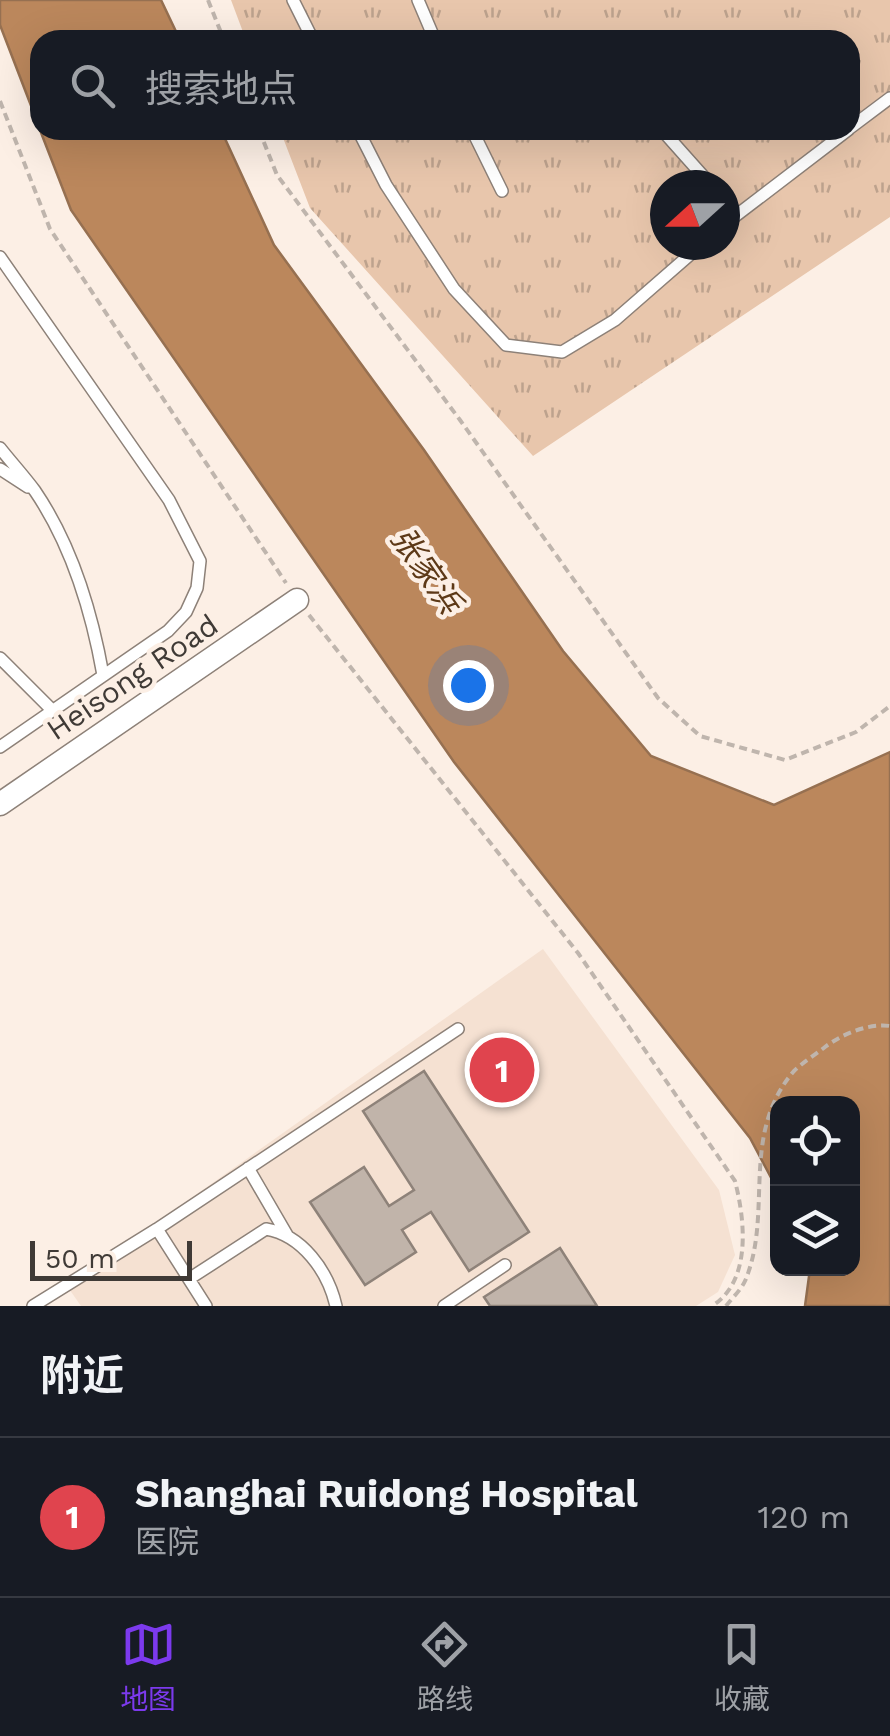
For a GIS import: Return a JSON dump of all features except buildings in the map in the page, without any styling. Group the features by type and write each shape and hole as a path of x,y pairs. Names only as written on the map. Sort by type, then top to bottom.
{"street":[{"name":"Heisong Road","path":"0,804 297,600"}],"lane":[{"path":"293,0 308,30"},
{"path":"418,0 431,30"},
{"path":"860,121 890,98"},
{"path":"363,140 386,185 454,289 506,345 562,352 614,320 684,260"},
{"path":"477,140 502,191"},
{"path":"671,140 698,170"},
{"path":"740,212 835,140"},
{"path":"0,257 168,500 200,562 196,588 186,612 168,630 0,747"},
{"path":"0,448 36,492 80,585 96,633 104,675"},
{"path":"0,468 36,492"},
{"path":"0,658 53,711"},
{"path":"32,1306 157,1229 458,1029"},
{"path":"248,1168 287,1235 310,1256 329,1284 336,1306"},
{"path":"189,1279 266,1229 276,1216"},
{"path":"157,1229 206,1306"},
{"path":"266,1229 287,1235"},
{"path":"444,1306 505,1266"}],"path":[{"path":"208,0 220,30"},
{"path":"0,101 50,230 297,600 578,953 735,1182 744,1213 742,1253 734,1282 712,1306"},
{"path":"264,140 277,174 460,420 658,698 700,736 785,760 856,732 890,706"},
{"path":"726,1306 744,1282 756,1238 758,1168 768,1116 794,1072 837,1038 879,1024 890,1026"}],"shaded area":[{"path":"543,949 719,1190 735,1255 718,1292 696,1306 81,1306 67,1286"}],"green space":[{"path":"231,0 890,0 890,217 533,456 310,208 284,140 860,140 860,30 242,30"}],"water":[{"path":"0,0 161,0 175,30 30,30 30,103 0,25"},
{"name":"张家浜","path":"44,140 226,140 274,245 424,450 563,651 651,756 774,805 890,752 890,1306 805,1306 809,1276 860,1276 860,1096 770,1096 770,1176 750,1138 454,762 71,210"}],"place":[{"name":"Shanghai Ruidong Hospital","path":"502,1070"}]}
